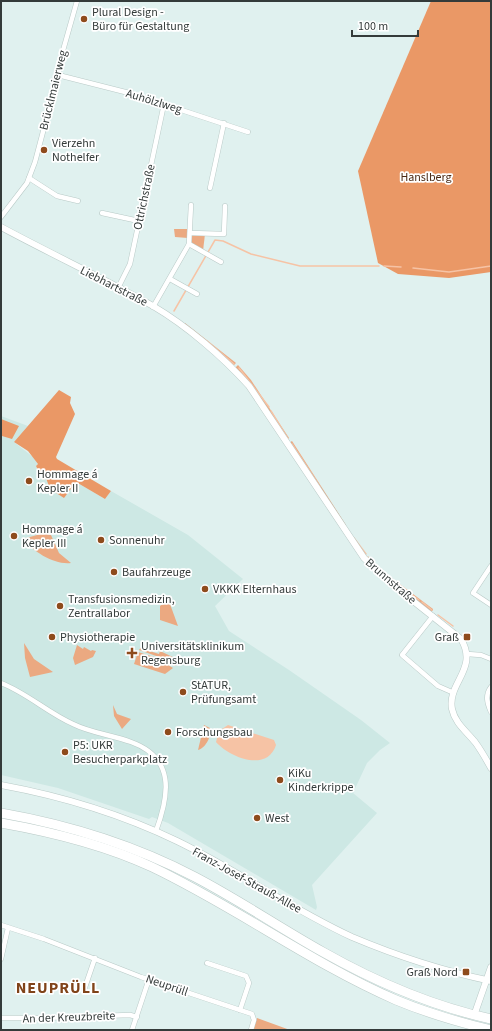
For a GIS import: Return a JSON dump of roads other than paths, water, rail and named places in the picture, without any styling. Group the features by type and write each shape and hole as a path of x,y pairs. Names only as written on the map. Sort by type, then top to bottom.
{"highway":[{"path":"1,813 81,831 153,856 216,888 323,952 370,977 431,1002 491,1020"},
{"path":"1,823 81,842 150,866 210,897 314,958 372,989 433,1014 491,1030"}],"street":[{"name":"Brücklmaierweg","path":"1,217 29,178 35,162 77,1"},
{"name":"Auhölzlweg","path":"58,74 133,94 248,132"},
{"name":"Ottrichstraße","path":"118,288 130,264 164,104"},
{"path":"210,188 224,123"},
{"path":"29,178 57,196 78,201"},
{"path":"154,305 190,244 191,205"},
{"path":"190,233 224,234 225,206"},
{"path":"102,213 139,221"},
{"name":"Liebhartstraße","path":"1,227 118,288 154,305 200,340 219,357"},
{"path":"190,244 220,262"},
{"path":"170,279 197,294"},
{"name":"Brunnstraße","path":"219,357 249,386 362,555 389,582 457,635 464,644 467,654"},
{"path":"491,566 473,593 491,605"},
{"path":"433,616 402,655 438,686 454,693"},
{"path":"491,659 481,655 467,654 466,667 454,693 452,706 457,722 476,743 491,768"},
{"path":"1,683 74,725 130,741 150,752 162,769 167,785 164,807 156,831"},
{"path":"491,687 487,695 491,712"},
{"name":"Franz-Josef-Strauß-Allee","path":"1,785 68,800 126,819 178,842 352,937 429,965 489,980"},
{"name":"Neuprüll","path":"1,925 96,958 149,980 252,1014 254,1020 251,1030"},
{"path":"1,959 8,928"},
{"path":"84,990 96,958"},
{"path":"207,963 246,976 249,983 240,1010"},
{"path":"476,1010 489,980 491,967"},
{"path":"132,1030 149,980"},
{"name":"An der Kreuzbreite","path":"1,1018 130,1015 137,1017"}],"waterway":[{"path":"174,311 215,240 223,241 251,254 300,266 379,266"},
{"path":"384,266 401,267"},
{"path":"413,268 449,272 491,266"},
{"path":"207,341 234,364"},
{"path":"239,368 269,407"},
{"path":"271,411 288,439"},
{"path":"292,444 320,487"},
{"path":"354,538 366,554"},
{"path":"368,557 376,565"},
{"path":"385,573 394,581"},
{"path":"397,584 406,590"},
{"path":"408,592 419,600"},
{"path":"422,602 432,610"},
{"path":"438,615 453,626"}],"place":[{"name":"Plural Design - Büro für Gestaltung","path":"84,19"},
{"name":"Vierzehn Nothelfer","path":"44,150"},
{"name":"Hommage á Kepler II","path":"29,481"},
{"name":"Hommage á Kepler III","path":"14,536"},
{"name":"Sonnenuhr","path":"101,540"},
{"name":"Baufahrzeuge","path":"114,572"},
{"name":"VKKK Elternhaus","path":"205,589"},
{"name":"Transfusionsmedizin, Zentrallabor","path":"60,606"},
{"name":"Physiotherapie","path":"52,637"},
{"name":"Graß","path":"467,637"},
{"name":"Universitätsklinikum Regensburg","path":"132,653"},
{"name":"StATUR, Prüfungsamt","path":"183,692"},
{"name":"Forschungsbau","path":"168,732"},
{"name":"P5: UKR Besucherparkplatz","path":"65,752"},
{"name":"KiKu Kinderkrippe","path":"280,780"},
{"name":"West","path":"257,818"},
{"name":"Graß Nord","path":"466,972"}],"district":[{"name":"NEUPRÜLL","path":"58,987"}],"park label":[{"name":"Hanslberg","path":"426,177"}]}
